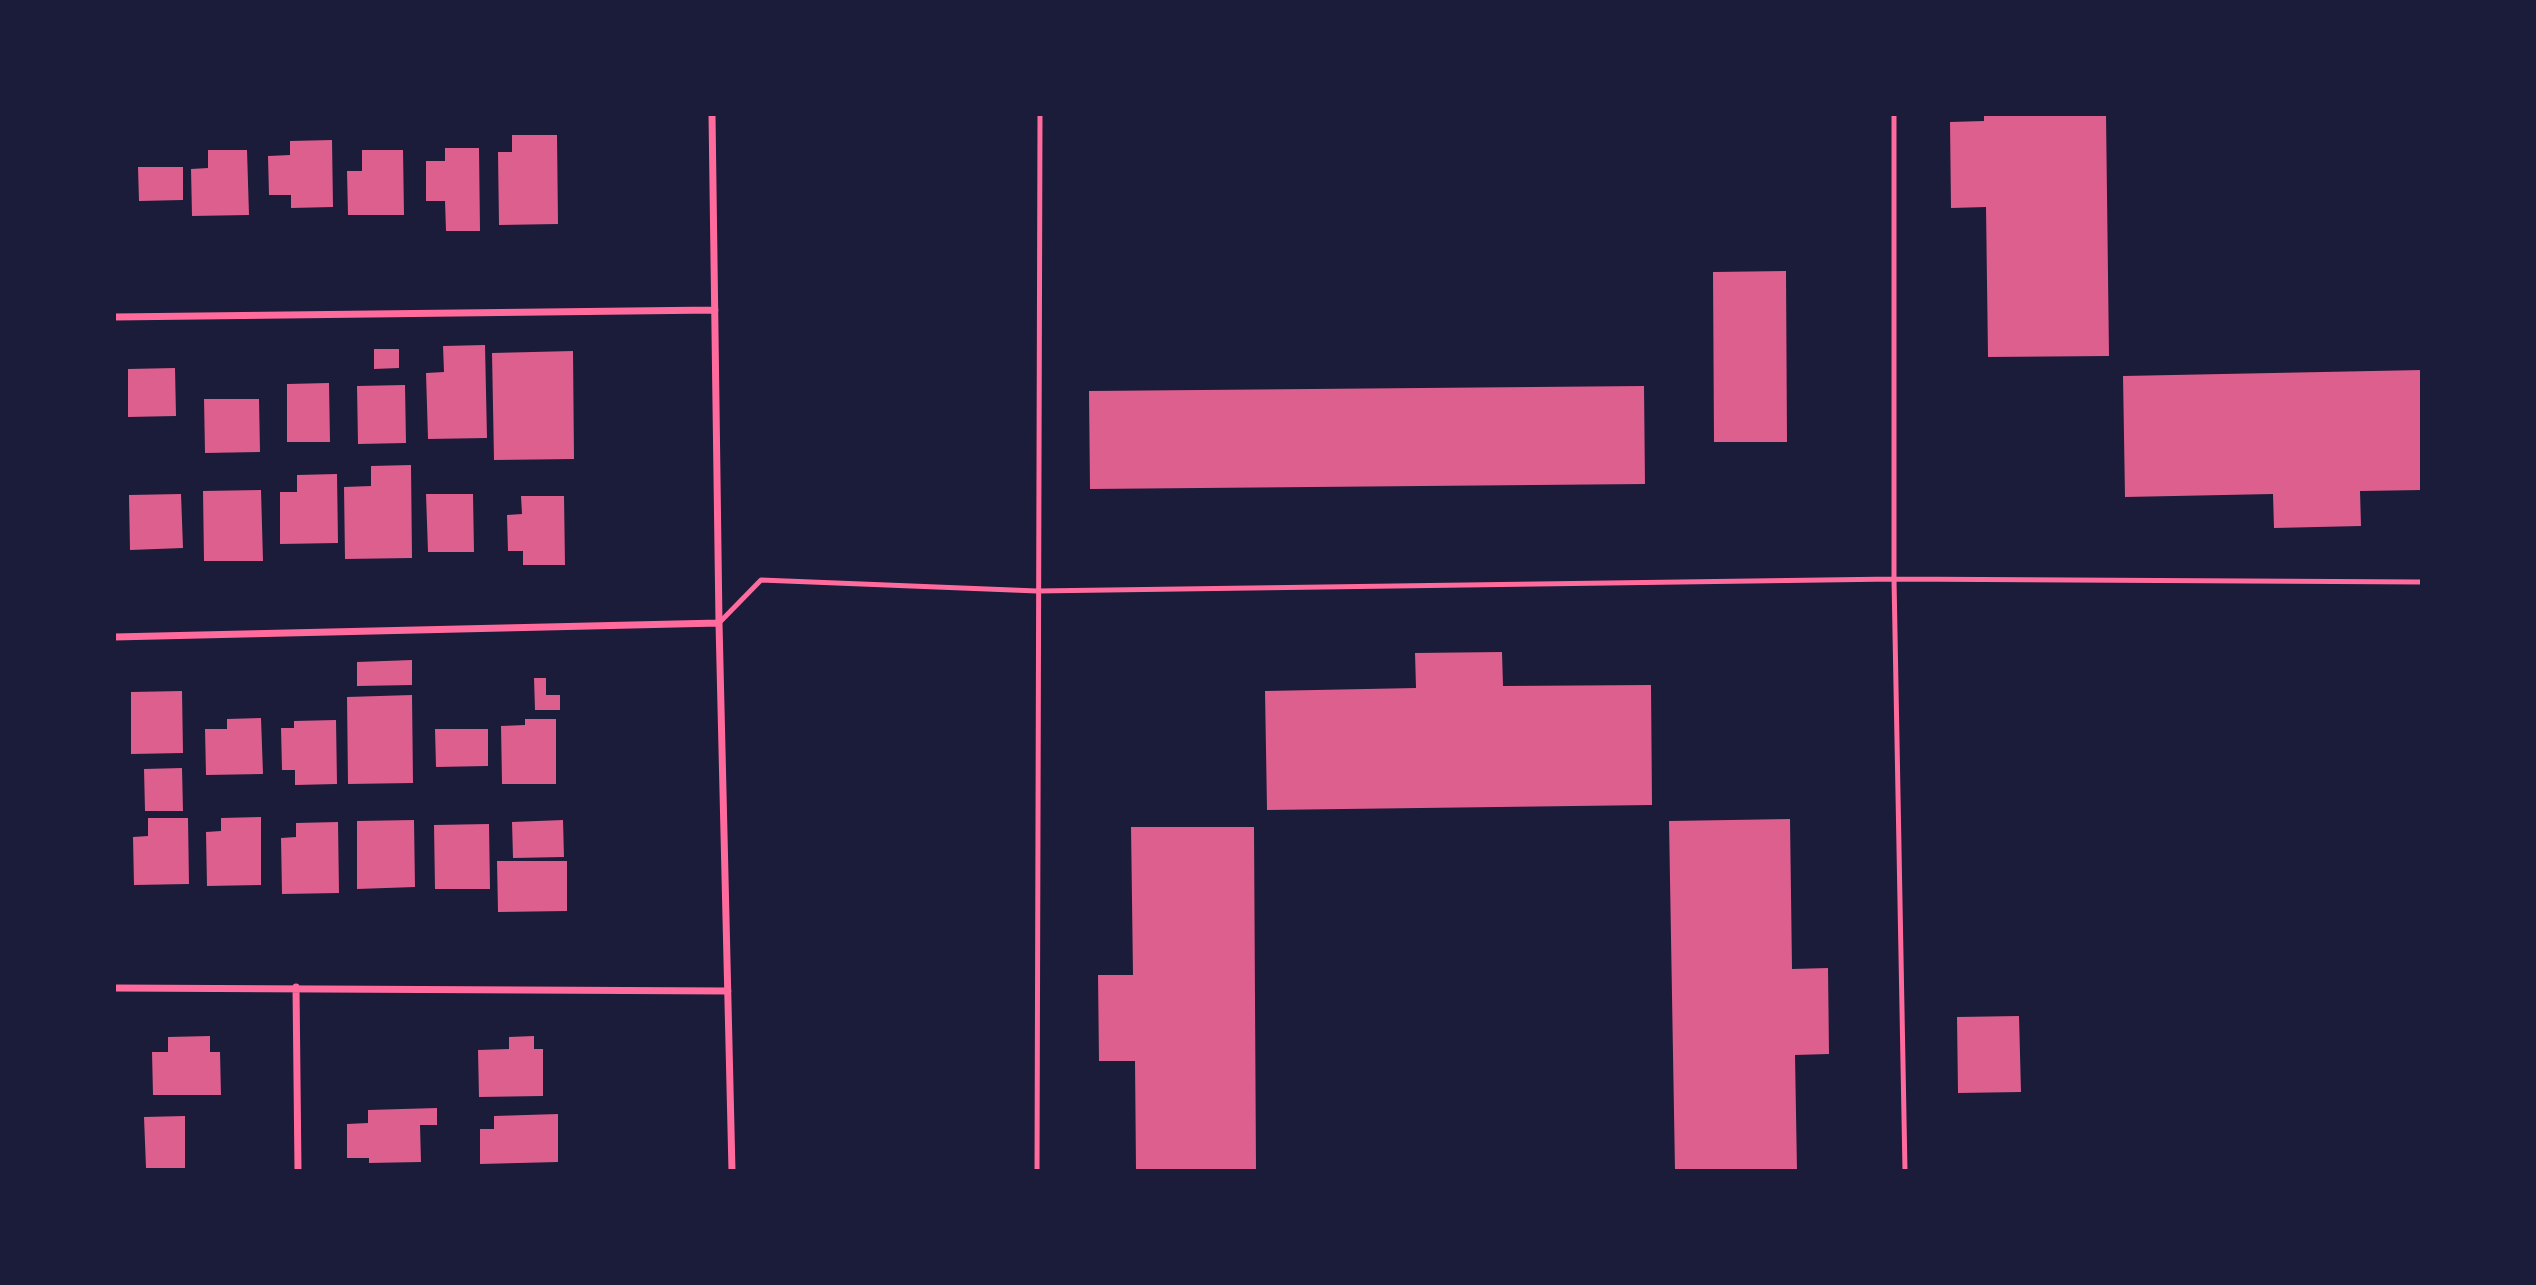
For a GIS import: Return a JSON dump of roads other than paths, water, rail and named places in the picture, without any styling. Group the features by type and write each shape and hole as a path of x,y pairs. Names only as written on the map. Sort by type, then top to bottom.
{"street":[{"path":"712,114 719,623 732,1171"},
{"path":"114,317 715,310"},
{"path":"114,637 719,623"},
{"path":"296,987 298,1171"},
{"path":"114,988 728,991"}],"lane":[{"path":"1037,1171 1040,114"},
{"path":"1894,114 1894,579 1906,1171"},
{"path":"719,623 761,580 1037,591 1894,579 2422,582"}]}
